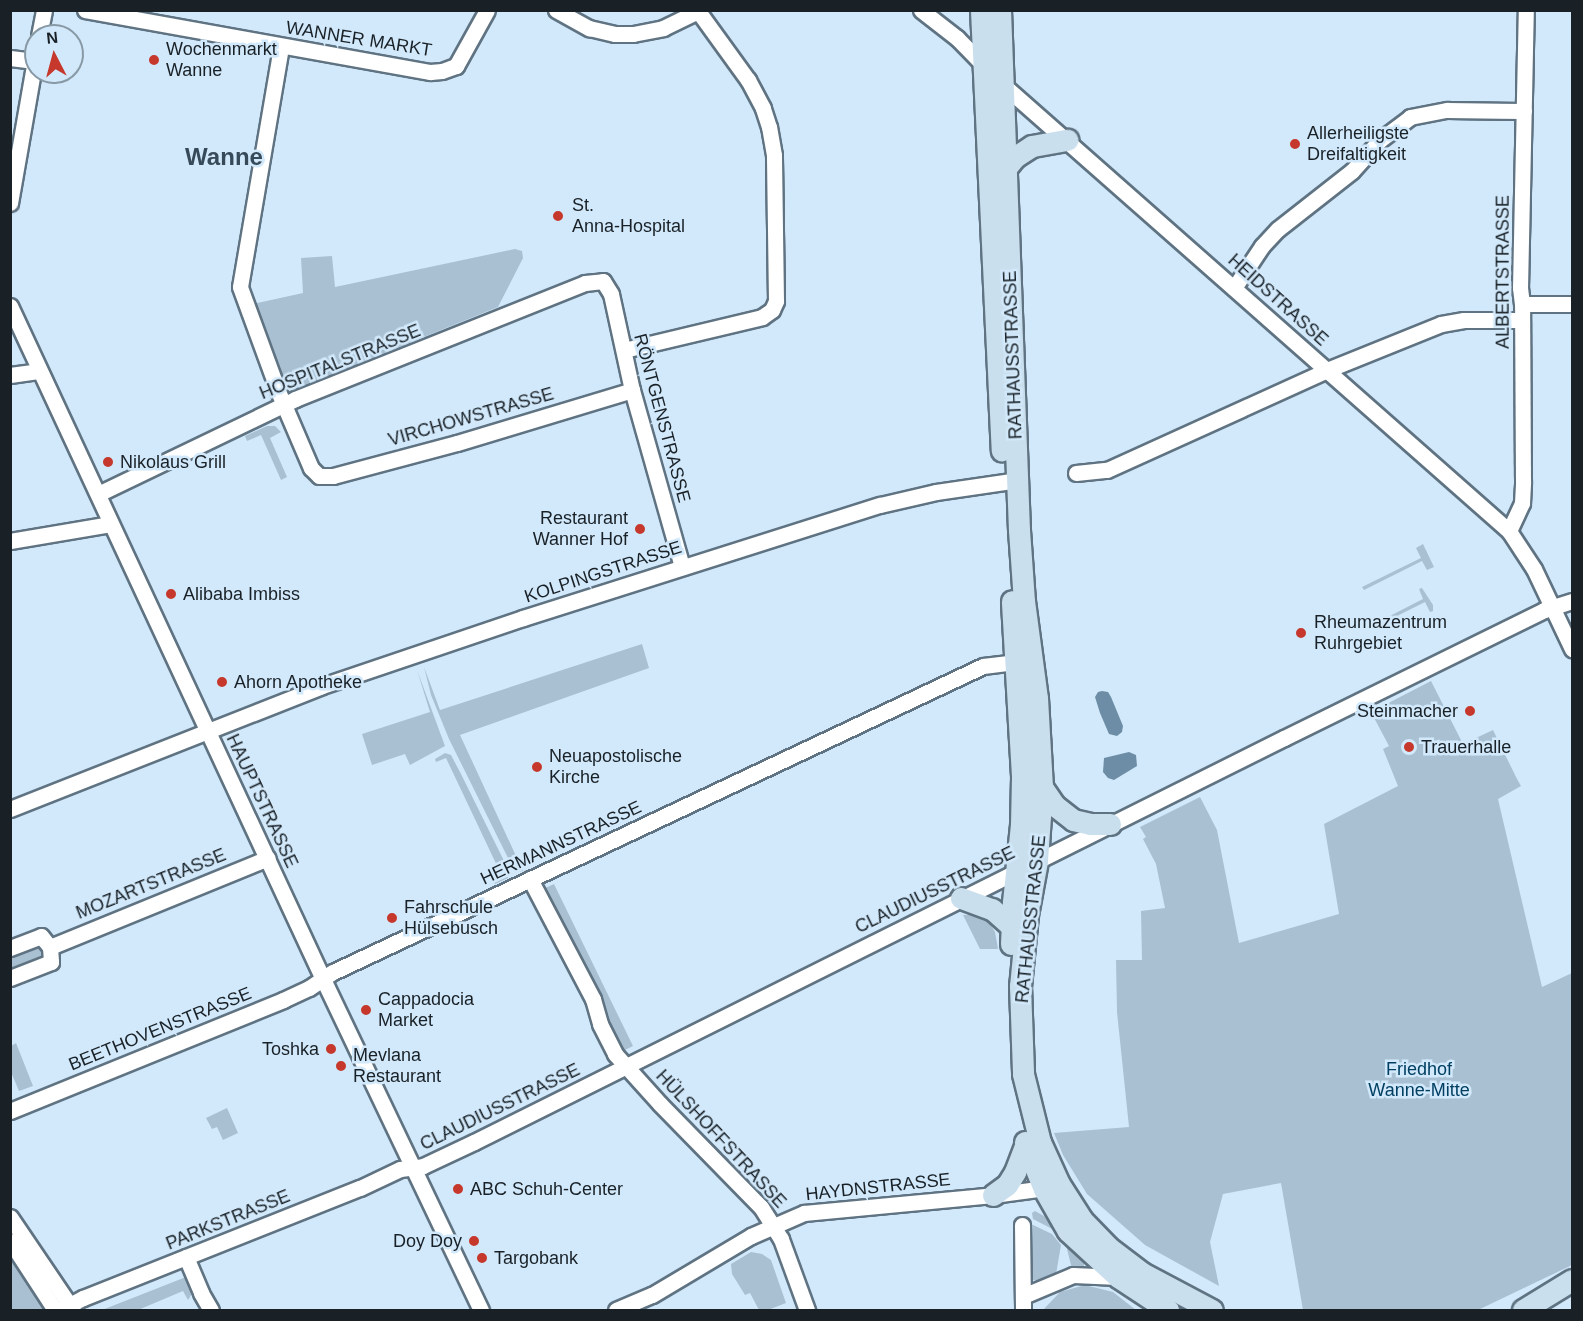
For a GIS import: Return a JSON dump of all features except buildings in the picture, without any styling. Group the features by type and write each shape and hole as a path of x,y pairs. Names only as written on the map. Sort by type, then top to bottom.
{"street":[{"name":"WANNER MARKT","path":"86,10 281,47 442,71 456,66 488,10"},
{"path":"556,10 589,28 615,34 633,34 663,28 698,11 748,80 763,108 769,127 774,155 776,297 772,309 762,317 624,350"},
{"name":"HEIDSTRASSE","path":"921,10 957,38 1002,84 1509,531 1520,544 1572,649"},
{"name":"RATHAUSSTRASSE","path":"981,10 982,62 1011,480 1037,698 1042,787 1037,861 1028,909 1020,986 1020,1048 1032,1117 1051,1187 1068,1231 1118,1277 1168,1311"},
{"name":"RATHAUSSTRASSE","path":"1000,10 1006,168 1015,662 1022,776 1021,825 1012,927 1014,1087 1026,1143 1051,1187 1108,1247 1142,1273 1212,1311"},
{"name":"ALBERTSTRASSE","path":"1509,531 1522,503 1520,288 1526,10"},
{"path":"281,47 239,279 245,306 284,404"},
{"path":"10,203 31,84"},
{"path":"1234,288 1262,246 1278,229 1352,171 1380,140 1410,117 1447,110 1524,111"},
{"path":"1006,168 1015,157 1032,146 1067,140"},
{"name":"HOSPITALSTRASSE","path":"98,494 284,404 585,283 603,281"},
{"name":"RÖNTGENSTRASSE","path":"603,281 611,294 632,390 682,567"},
{"path":"1076,473 1107,470 1327,370 1451,322 1572,304"},
{"name":"HAUPTSTRASSE","path":"10,306 480,1311"},
{"path":"10,375 40,370"},
{"name":"VIRCHOWSTRASSE","path":"284,404 310,468 319,476 333,476 457,443 632,390"},
{"name":"KOLPINGSTRASSE","path":"10,808 207,730 383,664 682,567 900,500 1011,480"},
{"path":"10,541 111,524"},
{"name":"CLAUDIUSSTRASSE","path":"412,1168 423,1166 474,1142 1552,606 1572,601"},
{"name":"RATHAUSSTRASSE","path":"1015,662 1026,674 1037,698"},
{"name":"HERMANNSTRASSE","path":"323,979 362,958 982,666 1015,662"},
{"path":"1042,787 1054,805 1073,820 1090,824 1110,824"},
{"name":"MOZARTSTRASSE","path":"50,947 267,858"},
{"name":"HÜLSHOFFSTRASSE","path":"530,879 589,989 600,1024 615,1054 660,1104 751,1195 774,1225 807,1311"},
{"path":"961,898 992,909 1012,927"},
{"path":"10,948 41,936 50,947 51,962 10,978"},
{"name":"BEETHOVENSTRASSE","path":"11,1110 283,1000 323,979"},
{"path":"993,1196 1006,1185 1015,1172 1026,1143"},
{"name":"PARKSTRASSE","path":"68,1309 186,1257 360,1188 400,1169 412,1168"},
{"name":"HAYDNSTRASSE","path":"616,1311 652,1295 740,1242 774,1225 816,1211 993,1196 1051,1187"},
{"path":"10,1217 68,1309"},
{"path":"1022,1225 1023,1303 1072,1275 1118,1277"},
{"path":"10,1241 55,1311"},
{"path":"186,1257 211,1311"},
{"path":"1523,1311 1572,1280"},
{"path":"1550,1311 1572,1296"}],"green space":[{"path":"515,249 522,251 523,258 498,307 297,388 291,389 286,386 253,304 303,293 301,258 332,256 335,287"},
{"path":"267,426 275,426 281,432 270,438 287,477 281,480 261,435 247,441 245,436"},
{"path":"1423,544 1434,567 1427,570 1422,561 1364,590 1362,587 1421,558 1416,548"},
{"path":"1422,588 1433,605 1433,611 1430,612 1425,602 1381,624 1380,621 1423,599 1419,589"},
{"path":"642,644 649,668 460,735 523,871 515,872 449,739 431,695 424,667 440,710"},
{"path":"417,670 445,746 410,765 405,754 372,765 362,734 430,712"},
{"name":"Friedhof Wanne-Mitte","path":"1431,681 1463,744 1493,730 1521,786 1498,799 1542,987 1572,973 1572,1265 1478,1310 1303,1310 1281,1183 1223,1194 1210,1242 1219,1286 1145,1245 1087,1194 1063,1155 1054,1133 1129,1127 1117,1012 1116,960 1142,960 1141,911 1165,908 1156,864 1143,839 1146,837 1140,827 1200,797 1217,830 1239,943 1339,914 1324,824 1398,786 1383,749 1389,746 1371,712"},
{"path":"445,753 451,755 509,871 508,878 495,884 492,877 500,872 446,758 436,762 435,759"},
{"path":"554,884 633,1046 621,1052 605,1022 607,1015 559,917 553,915 541,890"},
{"path":"963,915 975,915 989,922 995,932 998,949 980,949"},
{"path":"36,944 43,951 42,959 11,974 11,953"},
{"path":"16,1043 33,1086 19,1091 11,1072 11,1046"},
{"path":"227,1108 238,1133 223,1140 217,1127 212,1129 206,1118"},
{"path":"1035,1211 1044,1216 1058,1232 1033,1219 1032,1213"},
{"path":"1029,1223 1052,1234 1061,1245 1056,1274 1041,1282 1030,1279"},
{"path":"1065,1241 1085,1262 1083,1268 1072,1269"},
{"path":"751,1252 762,1254 771,1260 786,1303 768,1310 759,1310 750,1293 745,1295 732,1274 731,1264"},
{"path":"10,1259 46,1308 47,1310 11,1310"},
{"path":"186,1277 193,1292 188,1300 183,1291 138,1310 102,1310"},
{"path":"1085,1285 1113,1292 1136,1310 1043,1310 1060,1292"}],"shaded area":[{"path":"1098,692 1108,692 1111,697 1123,726 1122,732 1117,736 1109,734 1100,713 1095,697"},
{"path":"1129,752 1136,755 1137,766 1114,780 1108,778 1103,772 1104,758"}],"place":[{"name":"Wochenmarkt Wanne","path":"154,60"},
{"name":"Allerheiligste Dreifaltigkeit","path":"1295,144"},
{"name":"St. Anna-Hospital","path":"558,216"},
{"name":"Nikolaus Grill","path":"108,462"},
{"name":"Restaurant Wanner Hof","path":"640,529"},
{"name":"Alibaba Imbiss","path":"171,594"},
{"name":"Rheumazentrum Ruhrgebiet","path":"1301,633"},
{"name":"Ahorn Apotheke","path":"222,682"},
{"name":"Steinmacher","path":"1470,711"},
{"name":"Trauerhalle","path":"1409,747"},
{"name":"Neuapostolische Kirche","path":"537,767"},
{"name":"Fahrschule Hülsebusch","path":"392,918"},
{"name":"Cappadocia Market","path":"366,1010"},
{"name":"Toshka","path":"331,1049"},
{"name":"Mevlana Restaurant","path":"341,1066"},
{"name":"ABC Schuh-Center","path":"458,1189"},
{"name":"Doy Doy","path":"474,1241"},
{"name":"Targobank","path":"482,1258"}],"district":[{"name":"Wanne","path":"224,157"}]}
